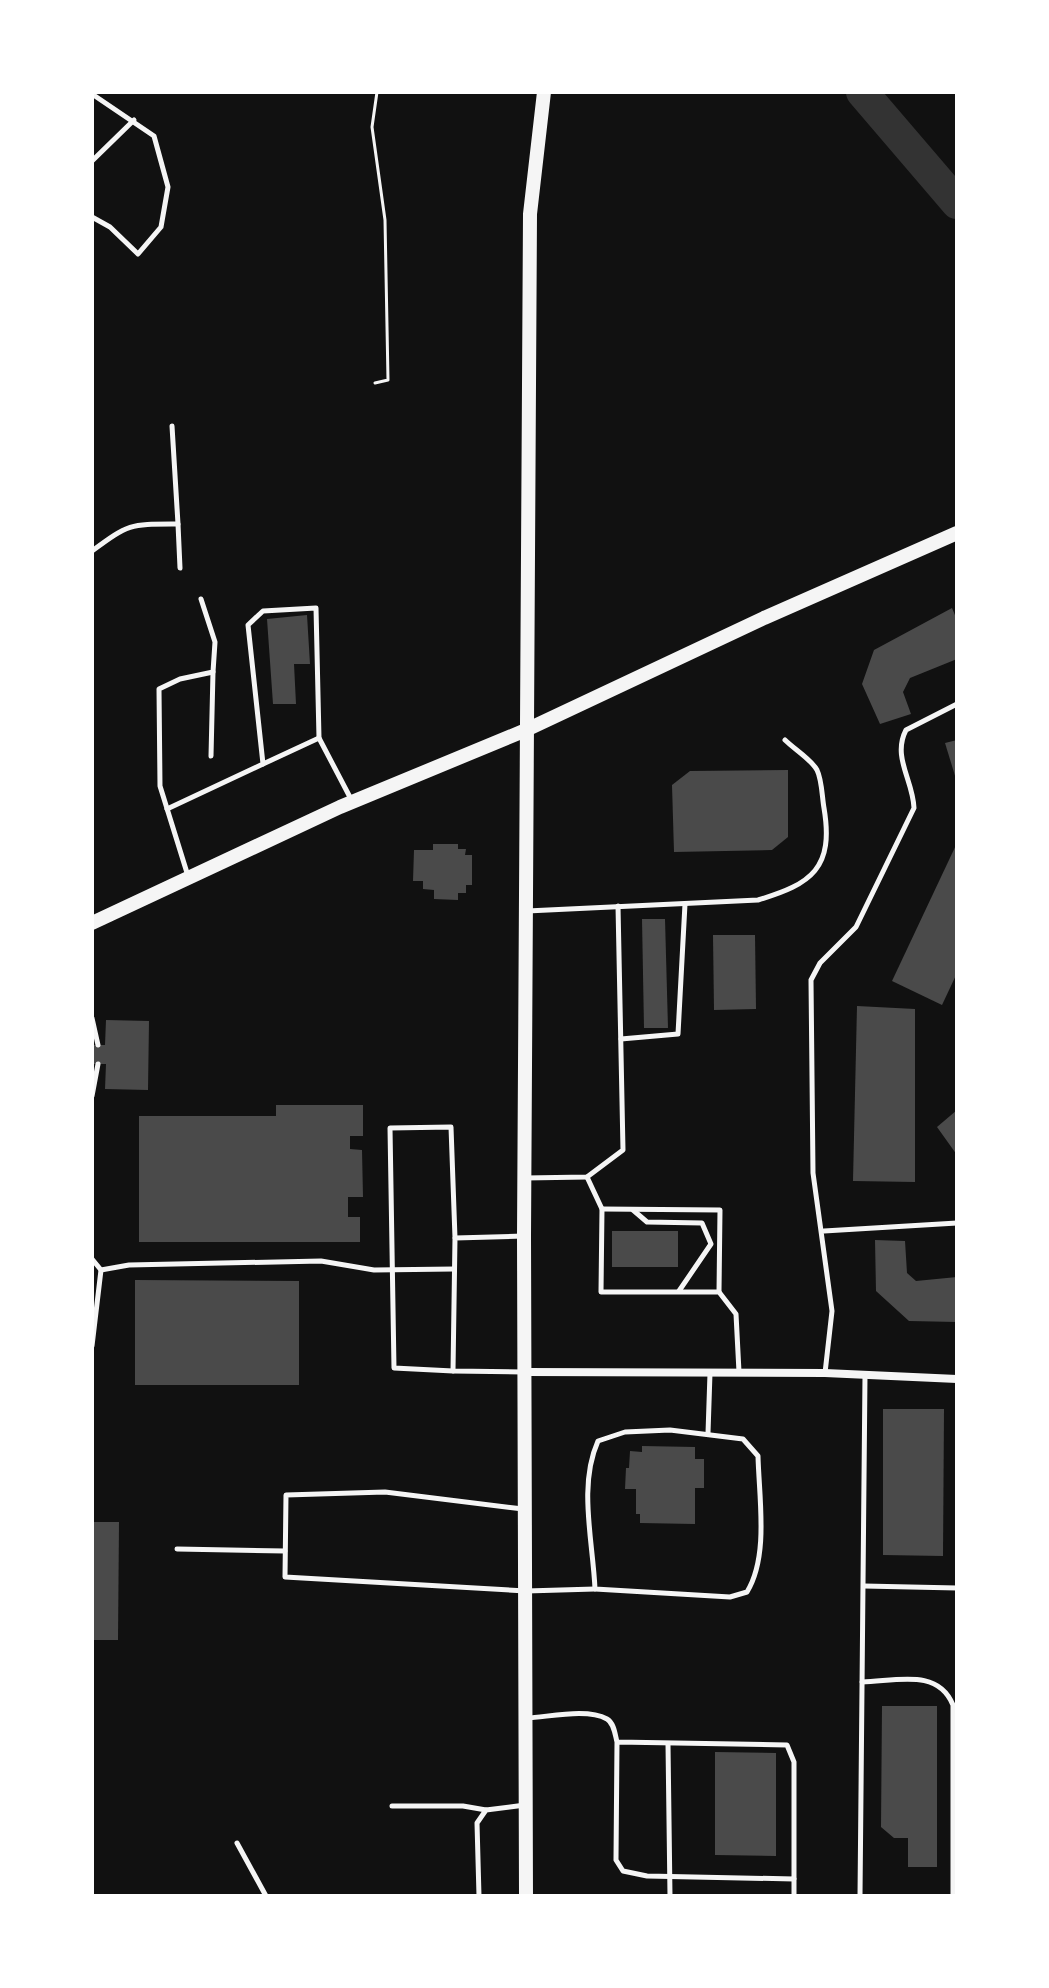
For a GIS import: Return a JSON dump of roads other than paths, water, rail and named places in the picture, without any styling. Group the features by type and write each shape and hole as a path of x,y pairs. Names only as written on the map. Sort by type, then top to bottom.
{"main road":[{"path":"526,1896 524,1236 530,214 544,92"},
{"path":"92,923 353,802 526,730 750,624 957,533"}],"street":[{"path":"526,1372 825,1373 957,1379"}],"lane":[{"path":"92,94 134,119 154,136 162,156 168,187 161,227 138,254 110,227 92,217"},
{"path":"92,161 134,119"},
{"path":"172,426 180,568"},
{"path":"92,551 118,529 140,524 178,524"},
{"path":"201,599 215,642 211,756"},
{"path":"263,764 248,625 263,611 316,608 319,738 353,802"},
{"path":"188,877 160,786 159,689 180,679 213,672"},
{"path":"825,1373 832,1311 824,1231 813,1173 811,980 820,963 856,927 914,808 914,790 899,755 906,730 957,704"},
{"path":"167,809 319,738"},
{"path":"526,911 758,900 792,890 813,876 822,861 828,833 817,771 785,740"},
{"path":"621,1039 678,1034 685,904"},
{"path":"525,1178 587,1177 623,1150 618,906"},
{"path":"92,1018 98,1045"},
{"path":"92,1096 98,1064"},
{"path":"453,1371 455,1238 451,1127 390,1128 394,1368 453,1371 526,1372"},
{"path":"587,1177 602,1209 601,1292 719,1292"},
{"path":"602,1209 720,1210 719,1292 736,1314 739,1372"},
{"path":"633,1209 647,1222 702,1223 711,1244 679,1292"},
{"path":"824,1231 957,1223"},
{"path":"455,1238 524,1236"},
{"path":"92,1259 101,1270 92,1346"},
{"path":"101,1270 129,1265 321,1261 393,1270 454,1269"},
{"path":"708,1433 710,1372"},
{"path":"860,1896 865,1376"},
{"path":"526,1509 385,1492 286,1495 285,1577 526,1591 595,1589 730,1597 747,1592 756,1578 759,1545 758,1456 743,1439 708,1433 625,1432 598,1441 589,1462 588,1484 595,1589"},
{"path":"177,1549 285,1551"},
{"path":"864,1586 957,1588"},
{"path":"862,1682 936,1682 947,1690 953,1705 953,1896"},
{"path":"526,1718 593,1715 608,1719 617,1742 618,1866 623,1871 669,1877 794,1879"},
{"path":"617,1742 787,1745 794,1762 794,1896"},
{"path":"668,1744 670,1896"},
{"path":"392,1806 463,1806 486,1810 526,1805"},
{"path":"479,1896 477,1823 486,1810"},
{"path":"237,1843 266,1896"}],"waterway":[{"path":"862,92 957,203"}]}
